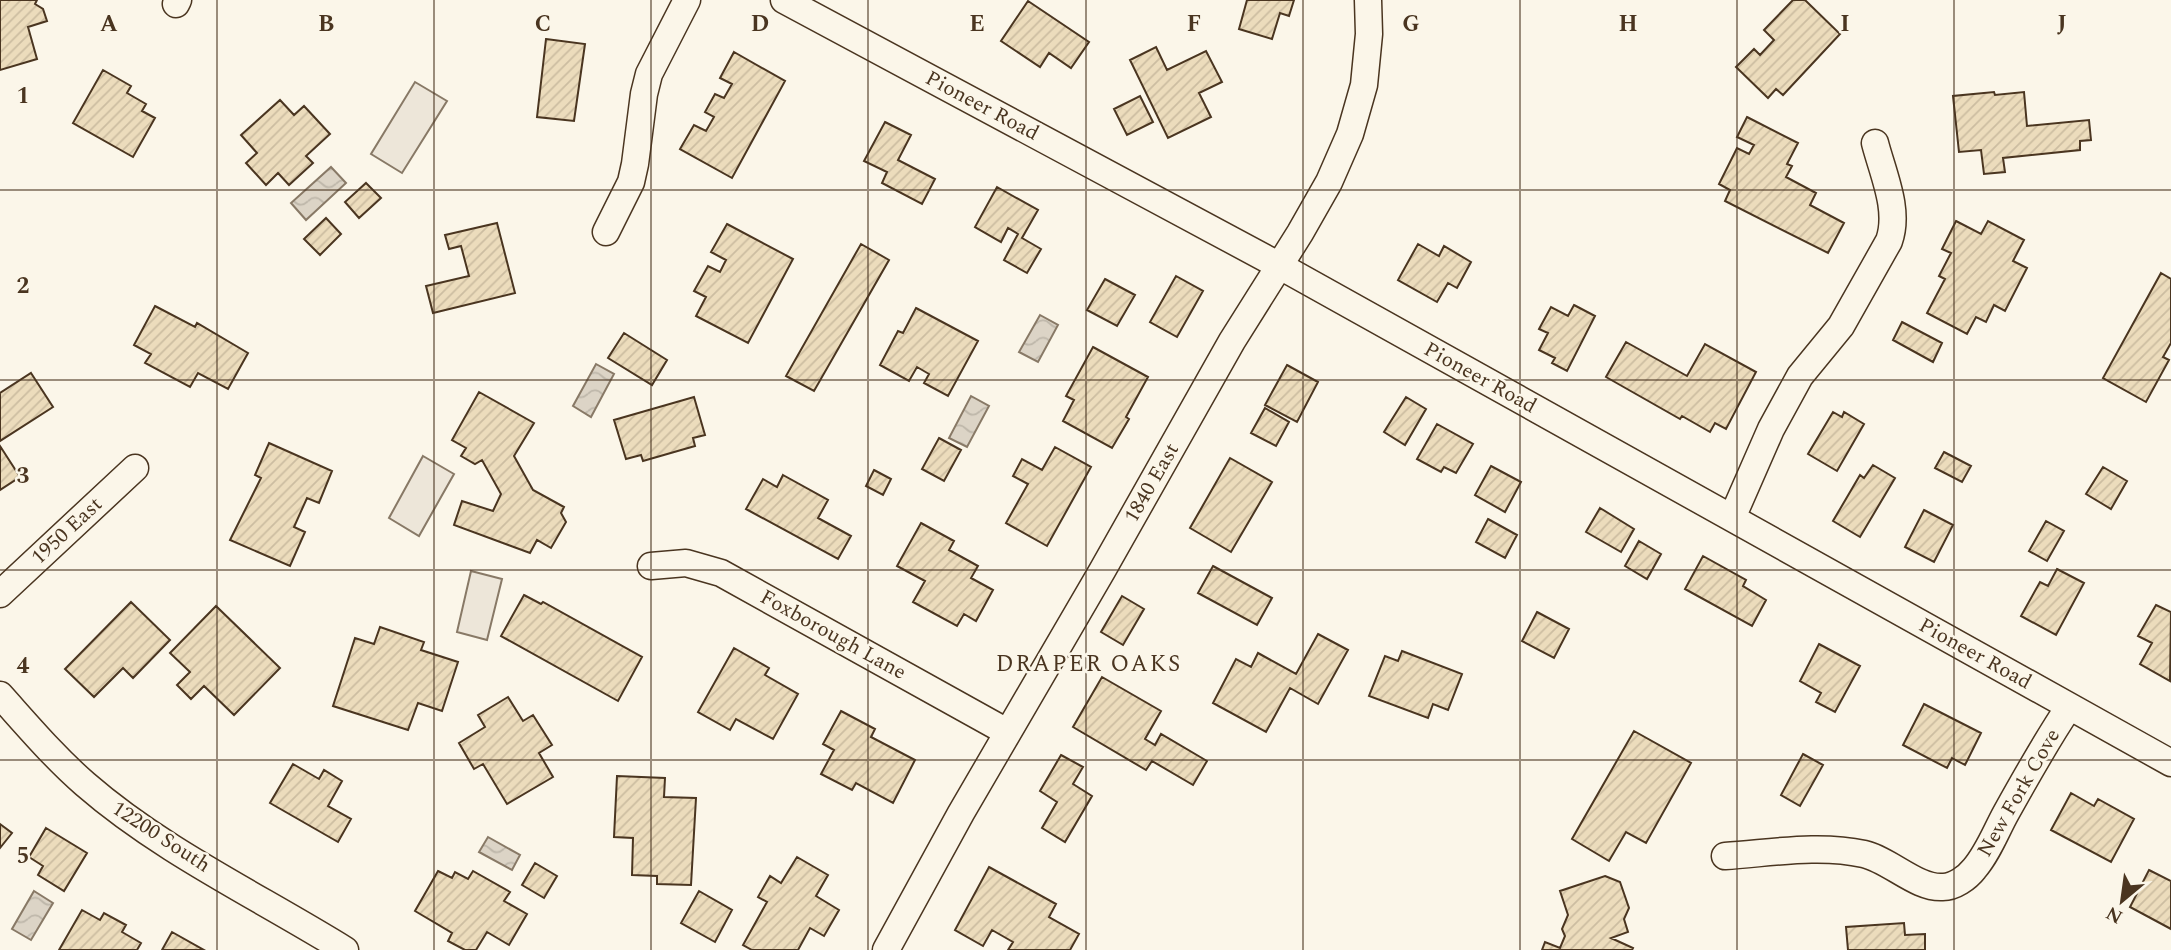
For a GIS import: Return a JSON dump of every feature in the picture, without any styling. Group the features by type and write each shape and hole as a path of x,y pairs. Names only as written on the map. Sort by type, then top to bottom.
{"street":[{"path":"606,233 631,182 649,74 687,0"},
{"name":"Pioneer Road","path":"784,0 1280,266 2171,763"},
{"name":"1840 East","path":"886,950 1007,732 1232,341 1329,182 1350,134 1364,85 1369,34 1367,0"},
{"path":"1732,518 1765,442 1800,376 1842,326 1889,241 1894,216 1875,143"},
{"name":"1950 East","path":"0,594 135,468"},
{"name":"Foxborough Lane","path":"651,566 687,564 721,573 1007,732"},
{"name":"12200 South","path":"0,695 57,757 113,807 175,849 345,950"},
{"name":"New Fork Cove","path":"1726,856 1825,849 1848,851 1883,861 1932,887 1944,888 1956,883 1966,877 1982,859 2045,743 2070,707"}],"shaded area":[{"path":"415,82 447,101 402,173 371,154"},
{"path":"423,456 454,474 419,536 389,518"},
{"path":"471,571 502,579 487,640 457,632"}],"water":[{"path":"331,167 346,183 306,220 291,203"},
{"path":"1040,315 1058,325 1038,362 1019,352"},
{"path":"596,364 614,374 591,417 573,406"},
{"path":"971,396 989,406 967,447 949,438"},
{"path":"488,837 520,855 512,870 479,852"},
{"path":"34,891 53,903 31,940 12,929"}],"building":[{"path":"0,0 37,0 35,4 43,9 47,21 28,27 37,59 0,70"},
{"path":"1247,0 1294,0 1289,16 1280,13 1272,39 1239,29"},
{"path":"1793,0 1805,0 1840,34 1783,95 1776,89 1768,98 1736,67 1754,49 1760,55 1774,40 1764,30"},
{"path":"1028,1 1089,42 1071,68 1049,53 1040,67 1001,41"},
{"path":"546,39 585,44 574,121 537,117"},
{"path":"1156,47 1167,70 1206,51 1222,82 1199,93 1211,117 1168,138 1130,60"},
{"path":"734,52 785,81 732,178 680,149 694,125 706,131 714,117 705,112 715,94 724,98 732,84 720,78"},
{"path":"103,70 131,86 127,93 146,104 142,111 155,118 133,157 73,123"},
{"path":"1994,92 1995,95 2024,92 2027,126 2089,120 2091,140 2080,141 2080,150 2003,158 2005,172 1984,174 1981,150 1959,152 1953,96"},
{"path":"1140,96 1153,122 1127,135 1114,109"},
{"path":"280,100 294,115 304,106 330,134 306,156 313,163 289,185 278,173 266,185 246,163 257,153 241,135"},
{"path":"1747,117 1798,143 1787,164 1792,166 1786,177 1816,193 1810,205 1844,223 1828,253 1725,201 1730,190 1719,184 1737,148 1749,154 1754,145 1737,137"},
{"path":"885,122 911,135 898,160 935,179 922,204 882,183 887,172 864,161"},
{"path":"366,183 381,198 359,218 345,202"},
{"path":"997,187 1038,210 1022,238 1041,249 1027,273 1004,260 1018,234 1008,228 1001,242 975,227"},
{"path":"326,218 341,234 320,255 304,239"},
{"path":"1956,221 1981,234 1988,221 2024,240 2013,261 2027,268 2005,311 1994,305 1986,322 1976,317 1967,334 1927,313 1945,279 1939,276 1951,253 1942,249"},
{"path":"497,223 515,293 433,313 426,286 469,276 461,246 449,249 445,235"},
{"path":"727,224 793,259 748,343 696,316 706,297 694,291 708,266 720,272 726,260 711,252"},
{"path":"861,244 889,260 814,391 786,376"},
{"path":"1418,244 1439,256 1444,246 1471,262 1457,288 1448,283 1437,302 1398,280"},
{"path":"2161,273 2171,279 2171,343 2163,357 2169,360 2146,402 2103,378"},
{"path":"1176,276 1203,291 1177,337 1150,322"},
{"path":"1105,279 1135,295 1117,326 1087,310"},
{"path":"1574,305 1595,316 1567,371 1552,363 1555,358 1539,350 1548,333 1539,329 1551,307 1568,316"},
{"path":"155,306 195,327 197,323 248,353 228,389 198,373 190,387 145,363 151,354 134,345"},
{"path":"916,308 978,341 948,396 924,383 929,374 917,367 909,381 880,365 898,331 903,333"},
{"path":"1902,322 1942,343 1933,362 1893,340"},
{"path":"624,333 667,360 652,385 608,358"},
{"path":"1626,342 1687,376 1705,344 1756,372 1726,429 1715,423 1710,432 1682,416 1680,419 1606,377"},
{"path":"1093,347 1148,377 1112,448 1063,421 1074,400 1066,396"},
{"path":"1287,365 1318,382 1297,422 1265,405"},
{"path":"31,373 53,407 0,441 0,393"},
{"path":"479,392 534,423 514,456 533,490 564,507 561,513 566,522 551,548 537,540 530,553 454,525 462,501 493,511 501,494 482,460 475,464 461,456 466,448 452,440"},
{"path":"694,397 705,435 693,438 695,446 643,461 641,455 626,459 614,420"},
{"path":"1406,397 1426,409 1405,445 1384,432"},
{"path":"1265,408 1289,422 1276,446 1251,433"},
{"path":"1833,412 1842,417 1844,412 1864,424 1837,471 1808,454"},
{"path":"1437,424 1473,444 1456,473 1444,467 1441,472 1417,459"},
{"path":"939,438 961,450 944,481 922,469"},
{"path":"269,443 332,471 319,503 307,498 294,527 305,532 290,566 230,540 261,478 255,475"},
{"path":"0,446 20,477 0,490"},
{"path":"1055,447 1091,467 1047,546 1006,523 1028,484 1013,476 1022,459 1042,470"},
{"path":"1944,452 1971,466 1962,482 1935,468"},
{"path":"1230,458 1272,482 1231,552 1190,528"},
{"path":"1873,465 1895,478 1860,537 1833,521 1860,475 1864,478"},
{"path":"1491,466 1521,482 1505,512 1475,495"},
{"path":"2103,467 2127,481 2111,509 2086,494"},
{"path":"874,470 891,479 883,495 866,486"},
{"path":"783,475 828,500 818,518 851,536 838,559 746,509 763,479 777,487"},
{"path":"1600,508 1634,529 1621,552 1586,532"},
{"path":"1924,510 1953,525 1934,562 1905,547"},
{"path":"1488,519 1517,535 1505,558 1476,542"},
{"path":"2046,521 2064,531 2047,561 2029,551"},
{"path":"921,523 954,541 949,550 978,566 971,578 993,590 976,621 964,614 957,626 913,602 925,581 897,566"},
{"path":"1639,541 1661,554 1647,579 1625,566"},
{"path":"1703,556 1746,580 1743,586 1766,600 1752,626 1685,589"},
{"path":"1213,566 1272,598 1257,625 1198,593"},
{"path":"2057,569 2084,583 2056,635 2021,616 2040,582 2048,586"},
{"path":"524,595 541,604 543,602 642,657 618,701 501,636"},
{"path":"1122,596 1144,609 1123,645 1101,632"},
{"path":"131,602 170,640 133,678 123,668 94,697 65,669"},
{"path":"2156,605 2171,612 2170,681 2140,664 2152,643 2138,636"},
{"path":"216,606 280,668 234,715 204,686 191,699 177,685 190,672 170,653"},
{"path":"1537,612 1569,629 1554,658 1522,641"},
{"path":"380,627 424,642 421,650 458,662 442,711 418,703 408,730 333,706 355,638 374,644"},
{"path":"1318,634 1348,650 1318,704 1290,688 1266,732 1213,703 1236,659 1251,667 1258,653 1296,674"},
{"path":"1819,644 1860,666 1835,712 1816,702 1821,693 1800,681"},
{"path":"734,648 769,668 765,675 798,694 773,739 736,719 730,730 698,712"},
{"path":"1402,651 1462,674 1448,710 1433,704 1428,718 1369,696 1385,656 1398,661"},
{"path":"1102,677 1161,711 1145,739 1155,745 1161,734 1207,761 1193,785 1152,761 1146,770 1073,727"},
{"path":"508,697 523,721 533,715 552,745 539,753 553,777 507,804 483,764 474,769 459,743 485,727 478,715"},
{"path":"1924,704 1981,733 1965,765 1952,758 1947,768 1903,745"},
{"path":"841,711 875,729 871,737 915,760 893,803 856,783 852,790 821,774 834,750 823,744"},
{"path":"1634,731 1691,763 1646,843 1626,832 1609,861 1572,839"},
{"path":"1803,754 1823,765 1800,806 1781,795"},
{"path":"1061,755 1083,767 1073,784 1092,796 1065,842 1042,828 1057,802 1040,791"},
{"path":"293,764 319,779 324,770 342,781 328,806 351,819 338,842 270,803"},
{"path":"617,776 665,778 664,797 696,798 691,885 657,884 657,876 632,875 633,838 614,837"},
{"path":"2071,793 2094,806 2098,799 2134,819 2111,862 2051,830"},
{"path":"0,824 12,833 0,848"},
{"path":"46,828 87,853 64,891 38,875 43,866 29,857"},
{"path":"797,857 828,875 816,896 839,910 824,936 810,928 798,950 752,950 743,945 767,902 758,897 770,876 781,883"},
{"path":"535,863 557,876 544,898 522,885"},
{"path":"989,867 1056,904 1049,917 1079,934 1070,950 1008,950 1013,942 992,930 983,946 955,930"},
{"path":"2149,870 2171,881 2171,929 2130,907"},
{"path":"438,871 452,878 455,872 468,879 473,871 510,892 504,901 527,914 509,945 487,932 476,950 465,950 448,941 452,933 415,911"},
{"path":"1605,876 1620,882 1629,908 1624,919 1628,932 1611,938 1633,948 1632,950 1542,950 1545,942 1560,948 1565,936 1562,929 1568,915 1560,891"},
{"path":"699,891 732,910 715,942 681,923"},
{"path":"82,910 100,920 104,913 126,925 122,932 141,943 137,950 59,950"},
{"path":"1904,923 1905,935 1925,934 1925,950 1848,950 1846,927"},
{"path":"172,932 204,950 162,950"}],"district":[{"name":"DRAPER OAKS","path":"1089,664"}]}
